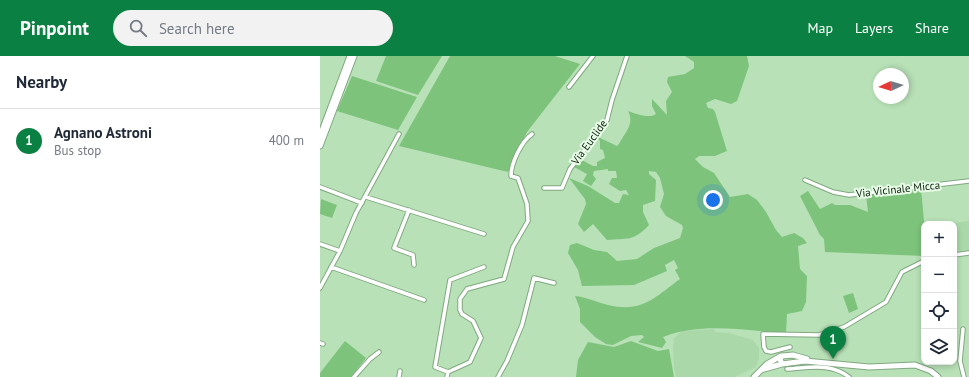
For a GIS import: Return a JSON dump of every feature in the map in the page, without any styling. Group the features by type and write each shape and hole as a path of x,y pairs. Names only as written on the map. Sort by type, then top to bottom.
{"street":[{"path":"320,136 350,56"},
{"path":"320,146 354,56"},
{"path":"569,87 593,56"},
{"name":"Via Euclide","path":"544,188 562,188 570,169 607,120 627,56"},
{"path":"320,288 399,134"},
{"path":"484,267 450,280 436,368 448,372 470,362 481,338 473,321 462,314 460,310 460,299 467,289 504,279 513,247 528,221 524,194 518,178 511,176 511,170 526,140 532,134"},
{"name":"Via Vicinale Micca","path":"805,180 833,192 849,195 969,181"},
{"path":"320,187 362,204"},
{"path":"366,197 484,234"},
{"path":"409,210 394,248 413,255 414,265"},
{"path":"320,244 340,251"},
{"path":"957,255 969,253"},
{"path":"786,365 794,358 792,355 793,349 790,347 768,351 764,346 763,334 820,336 851,324 886,302 902,272 921,262"},
{"path":"331,267 424,300"},
{"path":"498,377 508,362 522,325 534,278 554,283"},
{"path":"963,329 960,361 964,377"},
{"path":"354,377 370,359 379,352"},
{"path":"754,377 767,364 782,356 792,355 814,361 869,367 915,365 926,368 938,377"},
{"path":"782,356 780,359 786,365 830,368 841,371 849,377"},
{"path":"761,370 814,361"},
{"path":"399,377 400,371"},
{"path":"447,377 448,372"}],"shaded area":[{"path":"386,56 442,56 418,95 376,81"},
{"path":"450,56 555,56 580,64 527,132 508,172 399,146"},
{"path":"685,56 747,56 749,66 737,101 731,104 715,99 706,103 708,108 713,109 715,112 727,151 715,156 699,156 695,159 703,167 714,173 730,197 748,194 757,200 782,237 794,233 803,238 807,243 798,246 800,269 807,276 806,302 802,311 787,314 786,334 740,329 708,328 678,332 663,337 666,342 662,348 638,342 644,337 642,335 631,336 613,345 606,344 595,337 580,322 580,309 575,296 620,307 639,305 655,298 680,279 675,270 678,268 674,260 665,265 667,271 634,285 582,286 578,270 568,253 570,245 577,243 594,250 607,252 617,261 637,259 654,248 680,238 683,228 682,225 666,216 660,207 664,194 660,178 656,172 649,171 649,174 656,180 655,201 643,205 643,212 649,225 634,237 625,239 607,240 593,224 584,232 578,224 586,204 585,199 569,178 588,186 615,203 619,203 623,194 629,195 626,190 620,191 609,184 612,178 617,178 616,171 608,171 608,169 594,171 593,175 596,179 591,186 583,181 587,174 574,167 580,159 593,166 597,166 597,162 605,158 603,150 600,149 600,141 596,136 597,134 600,135 600,138 617,146 619,144 630,124 630,116 628,111 646,116 656,114 652,106 652,99 667,115 666,101 672,92 667,82 668,77 685,74 694,68 694,62"},
{"path":"352,76 417,97 398,130 337,111"},
{"path":"921,189 924,221 921,221 921,256 825,252 824,239 820,235 800,196 808,191 820,209 832,203 835,205 850,205 868,212 866,195 881,191"},
{"path":"321,199 337,205 332,218 320,214"},
{"path":"969,221 969,250 957,252 957,222"},
{"path":"853,293 858,309 849,313 843,296"},
{"path":"714,329 715,332 729,333 753,340 759,348 759,359 756,367 734,377 676,377 674,367 674,338 682,331"},
{"path":"345,341 366,358 351,377 320,377 320,373"},
{"path":"631,341 658,351 669,349 674,377 576,377 578,360 588,342 614,347"}],"place":[{"name":"Agnano Astroni","path":"833,359"}]}
